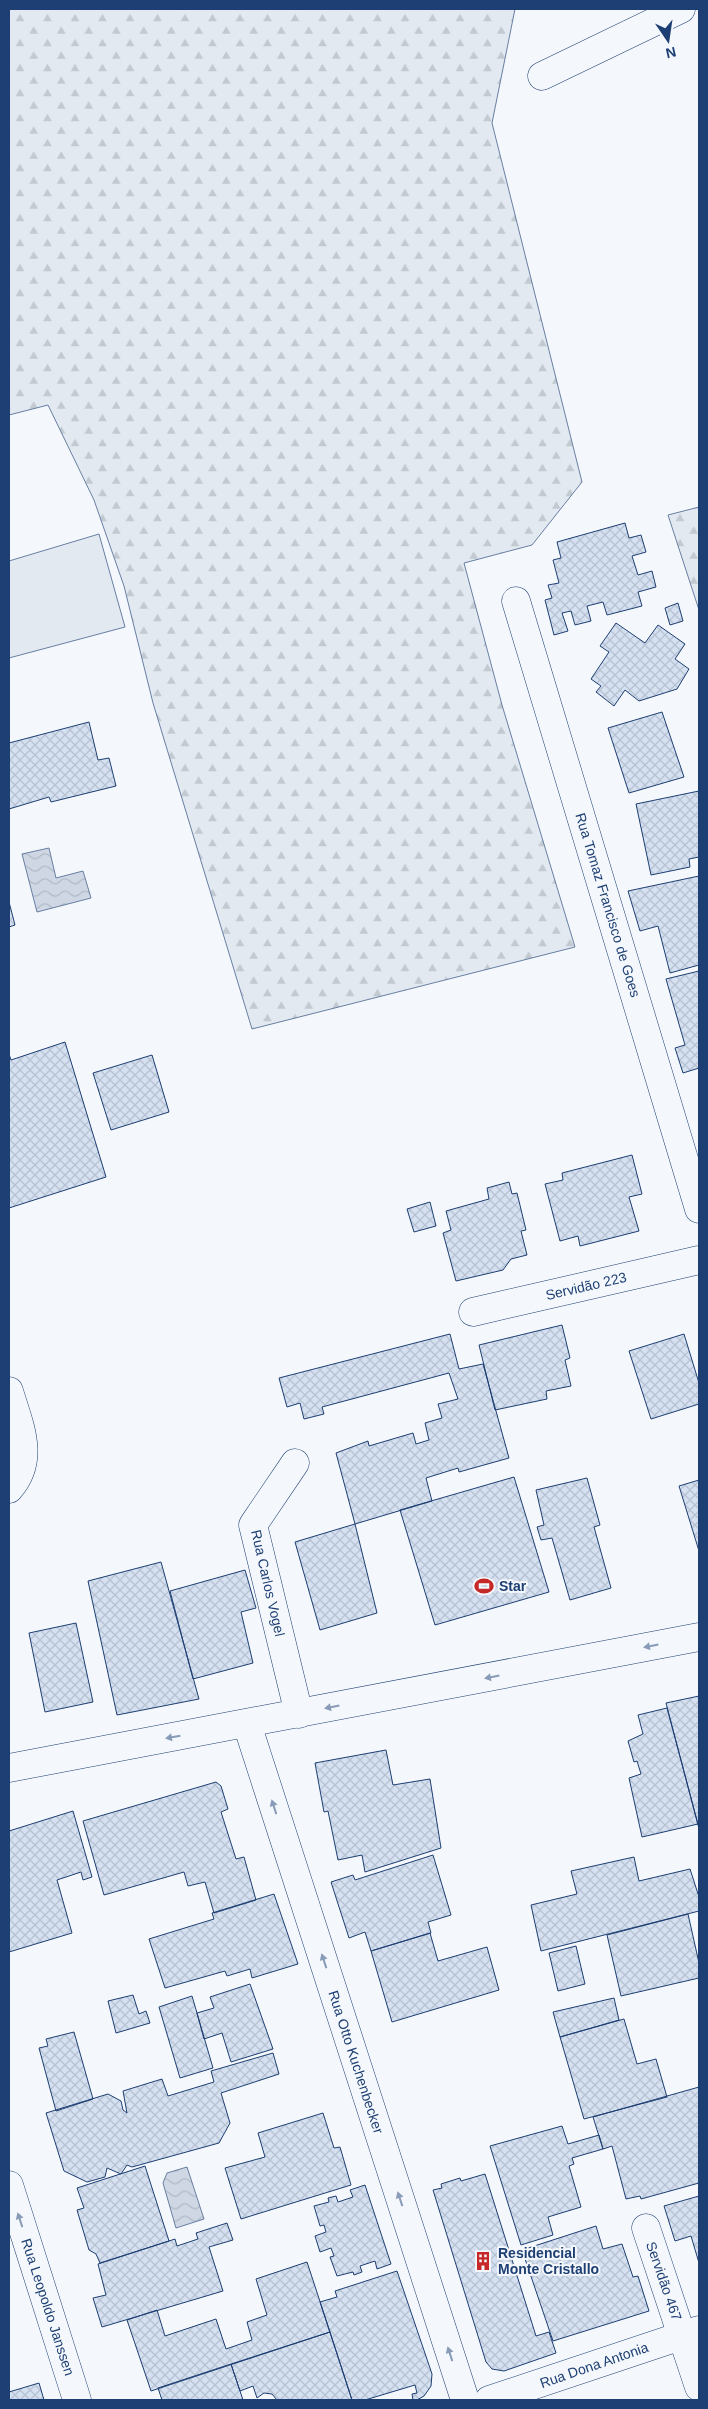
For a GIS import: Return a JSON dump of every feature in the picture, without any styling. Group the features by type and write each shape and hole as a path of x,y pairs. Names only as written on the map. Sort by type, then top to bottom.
{"street":[{"path":"542,76 681,9"},
{"name":"Rua Tomaz Francisco de Goes","path":"516,601 699,1209"},
{"name":"Servidão 223","path":"473,1312 699,1260"},
{"path":"9,1391 25,1451 18,1479 9,1489"},
{"name":"Rua Carlos Vogel","path":"295,1463 253,1526 299,1714"},
{"path":"9,1768 699,1637"},
{"name":"Rua Otto Kuchenbecker","path":"247,1724 465,2400"},
{"name":"Rua Leopoldo Janssen","path":"9,2185 77,2400"},
{"name":"Servidão 467","path":"646,2228 691,2332 699,2387"},
{"name":"Rua Dona Antonia","path":"489,2400 691,2332"}],"green space":[{"path":"9,9 515,9 492,123 582,482 532,545 464,563 502,705 575,947 252,1029 153,703 124,586 94,500 48,405 9,415"},
{"path":"699,507 699,610 668,515"},
{"path":"99,534 125,627 9,658 9,561"}],"water":[{"path":"49,848 56,878 83,871 91,898 37,912 22,854"},
{"path":"187,2167 204,2219 176,2228 163,2183 167,2173"}],"building":[{"path":"625,523 629,538 641,535 646,552 632,556 638,575 652,571 656,587 638,592 642,606 607,615 603,602 587,606 591,621 575,625 571,611 562,613 568,631 554,635 545,600 552,598 548,585 559,583 553,560 561,558 557,542"},
{"path":"678,603 683,621 670,625 665,608"},
{"path":"616,623 645,643 658,625 685,644 675,659 689,669 677,689 639,701 625,690 614,706 596,692 601,686 591,679 609,652 600,646"},
{"path":"662,712 684,777 629,793 608,728"},
{"path":"89,722 98,760 109,758 116,786 51,802 49,797 9,809 9,743"},
{"path":"699,791 699,857 689,859 690,867 651,875 636,804"},
{"path":"699,876 699,965 670,973 658,926 640,931 628,891"},
{"path":"9,902 15,925 9,927"},
{"path":"699,971 699,1068 683,1073 675,1048 685,1045 666,979"},
{"path":"65,1042 106,1177 9,1208 9,1054 11,1060"},
{"path":"152,1055 169,1112 111,1130 93,1073"},
{"path":"632,1155 642,1194 629,1197 639,1231 580,1246 578,1236 560,1241 545,1184 563,1180 562,1173"},
{"path":"509,1182 512,1194 517,1193 526,1230 521,1231 527,1255 511,1259 503,1270 456,1281 443,1233 451,1230 446,1211 489,1199 487,1188"},
{"path":"430,1202 436,1226 414,1232 407,1209"},
{"path":"562,1325 570,1358 565,1360 571,1386 546,1391 547,1399 495,1410 479,1345"},
{"path":"450,1334 459,1369 483,1364 509,1458 459,1472 458,1468 426,1478 432,1501 355,1524 336,1453 368,1441 369,1446 413,1433 416,1444 429,1440 425,1423 442,1418 438,1404 458,1399 449,1373 322,1407 324,1414 304,1419 300,1403 287,1407 279,1378"},
{"path":"684,1334 699,1383 699,1404 651,1419 629,1351"},
{"path":"514,1477 549,1592 435,1625 400,1510"},
{"path":"587,1478 600,1525 594,1527 611,1588 570,1600 552,1538 541,1540 537,1527 544,1525 536,1490"},
{"path":"699,1480 699,1551 679,1486"},
{"path":"355,1524 377,1613 320,1630 295,1542"},
{"path":"161,1562 199,1699 117,1715 88,1581"},
{"path":"245,1570 256,1608 241,1612 253,1663 193,1679 170,1591"},
{"path":"76,1623 93,1702 45,1712 29,1633"},
{"path":"699,1696 699,1829 666,1703"},
{"path":"667,1708 698,1824 642,1837 629,1778 641,1774 637,1761 634,1762 628,1741 643,1734 638,1715"},
{"path":"386,1750 393,1785 430,1779 441,1848 365,1872 362,1855 338,1860 328,1811 324,1812 315,1763"},
{"path":"216,1782 221,1786 228,1809 221,1812 236,1859 244,1857 256,1900 214,1913 205,1882 188,1886 184,1872 104,1895 83,1821"},
{"path":"73,1811 92,1877 83,1880 81,1872 57,1880 72,1933 9,1952 9,1831"},
{"path":"433,1855 451,1915 428,1922 431,1933 371,1951 365,1932 349,1938 331,1882 353,1875 355,1880"},
{"path":"634,1857 639,1881 690,1869 699,1897 699,1911 541,1951 531,1905 577,1894 571,1871"},
{"path":"274,1894 298,1964 252,1978 250,1969 227,1976 225,1971 165,1988 149,1939 214,1919 212,1913"},
{"path":"688,1914 699,1963 699,1978 621,1996 607,1935"},
{"path":"430,1933 438,1961 487,1947 499,1990 392,2022 371,1951"},
{"path":"576,1946 585,1984 558,1991 549,1953"},
{"path":"250,1984 273,2049 231,2062 222,2033 204,2039 197,2013 214,2008 210,1997"},
{"path":"133,1995 139,2014 146,2011 150,2023 116,2033 108,2001"},
{"path":"192,1996 213,2068 180,2078 159,2007"},
{"path":"614,1998 619,2020 560,2037 553,2012"},
{"path":"624,2019 637,2064 656,2059 667,2097 584,2119 560,2037"},
{"path":"74,2032 93,2099 56,2111 39,2048 48,2046 46,2039"},
{"path":"273,2053 279,2074 221,2093 230,2123 219,2143 132,2167 127,2165 121,2174 107,2168 105,2177 87,2182 64,2171 46,2113 108,2094 121,2101 123,2110 127,2113 123,2091 162,2079 168,2096 214,2082 211,2071"},
{"path":"699,2087 699,2183 641,2199 640,2196 626,2199 612,2146 603,2149 593,2117"},
{"path":"323,2113 334,2148 340,2147 351,2185 241,2219 225,2168 265,2157 258,2133"},
{"path":"562,2126 568,2144 599,2135 603,2149 572,2158 574,2164 569,2166 581,2207 548,2217 553,2235 521,2245 490,2146"},
{"path":"145,2166 169,2241 100,2263 96,2254 89,2250 77,2210 84,2208 77,2188"},
{"name":"Residencial Monte Cristallo","path":"485,2174 536,2336 549,2332 556,2353 504,2371 492,2369 486,2362 433,2190 442,2188 441,2184 460,2178 461,2181"},
{"path":"365,2185 391,2264 377,2269 375,2261 360,2266 362,2272 354,2275 353,2272 337,2276 330,2257 334,2256 331,2248 320,2252 315,2236 326,2232 324,2225 320,2226 314,2206 329,2202 328,2198 336,2196 338,2202 353,2197 350,2190"},
{"path":"699,2196 699,2263 691,2236 675,2241 664,2206"},
{"path":"227,2223 233,2240 209,2247 223,2291 102,2327 93,2298 106,2295 98,2264 175,2239 177,2246 198,2239 196,2233"},
{"path":"596,2226 603,2249 622,2244 633,2277 638,2276 649,2311 553,2341 522,2250"},
{"path":"307,2262 330,2332 151,2391 127,2320 157,2310 165,2336 216,2319 226,2349 252,2340 247,2322 267,2315 256,2279"},
{"path":"397,2271 432,2374 431,2386 424,2396 417,2400 413,2400 412,2394 417,2393 415,2385 365,2400 352,2400 320,2302 337,2297 335,2291"},
{"path":"330,2332 352,2400 277,2400 272,2394 264,2393 257,2398 253,2386 240,2391 231,2364"},
{"path":"231,2364 243,2400 162,2400 158,2388"},
{"path":"39,2383 44,2400 9,2400 9,2392"}],"place":[{"name":"Star","path":"484,1586"},
{"name":"Residencial Monte Cristallo","path":"483,2261"}]}
